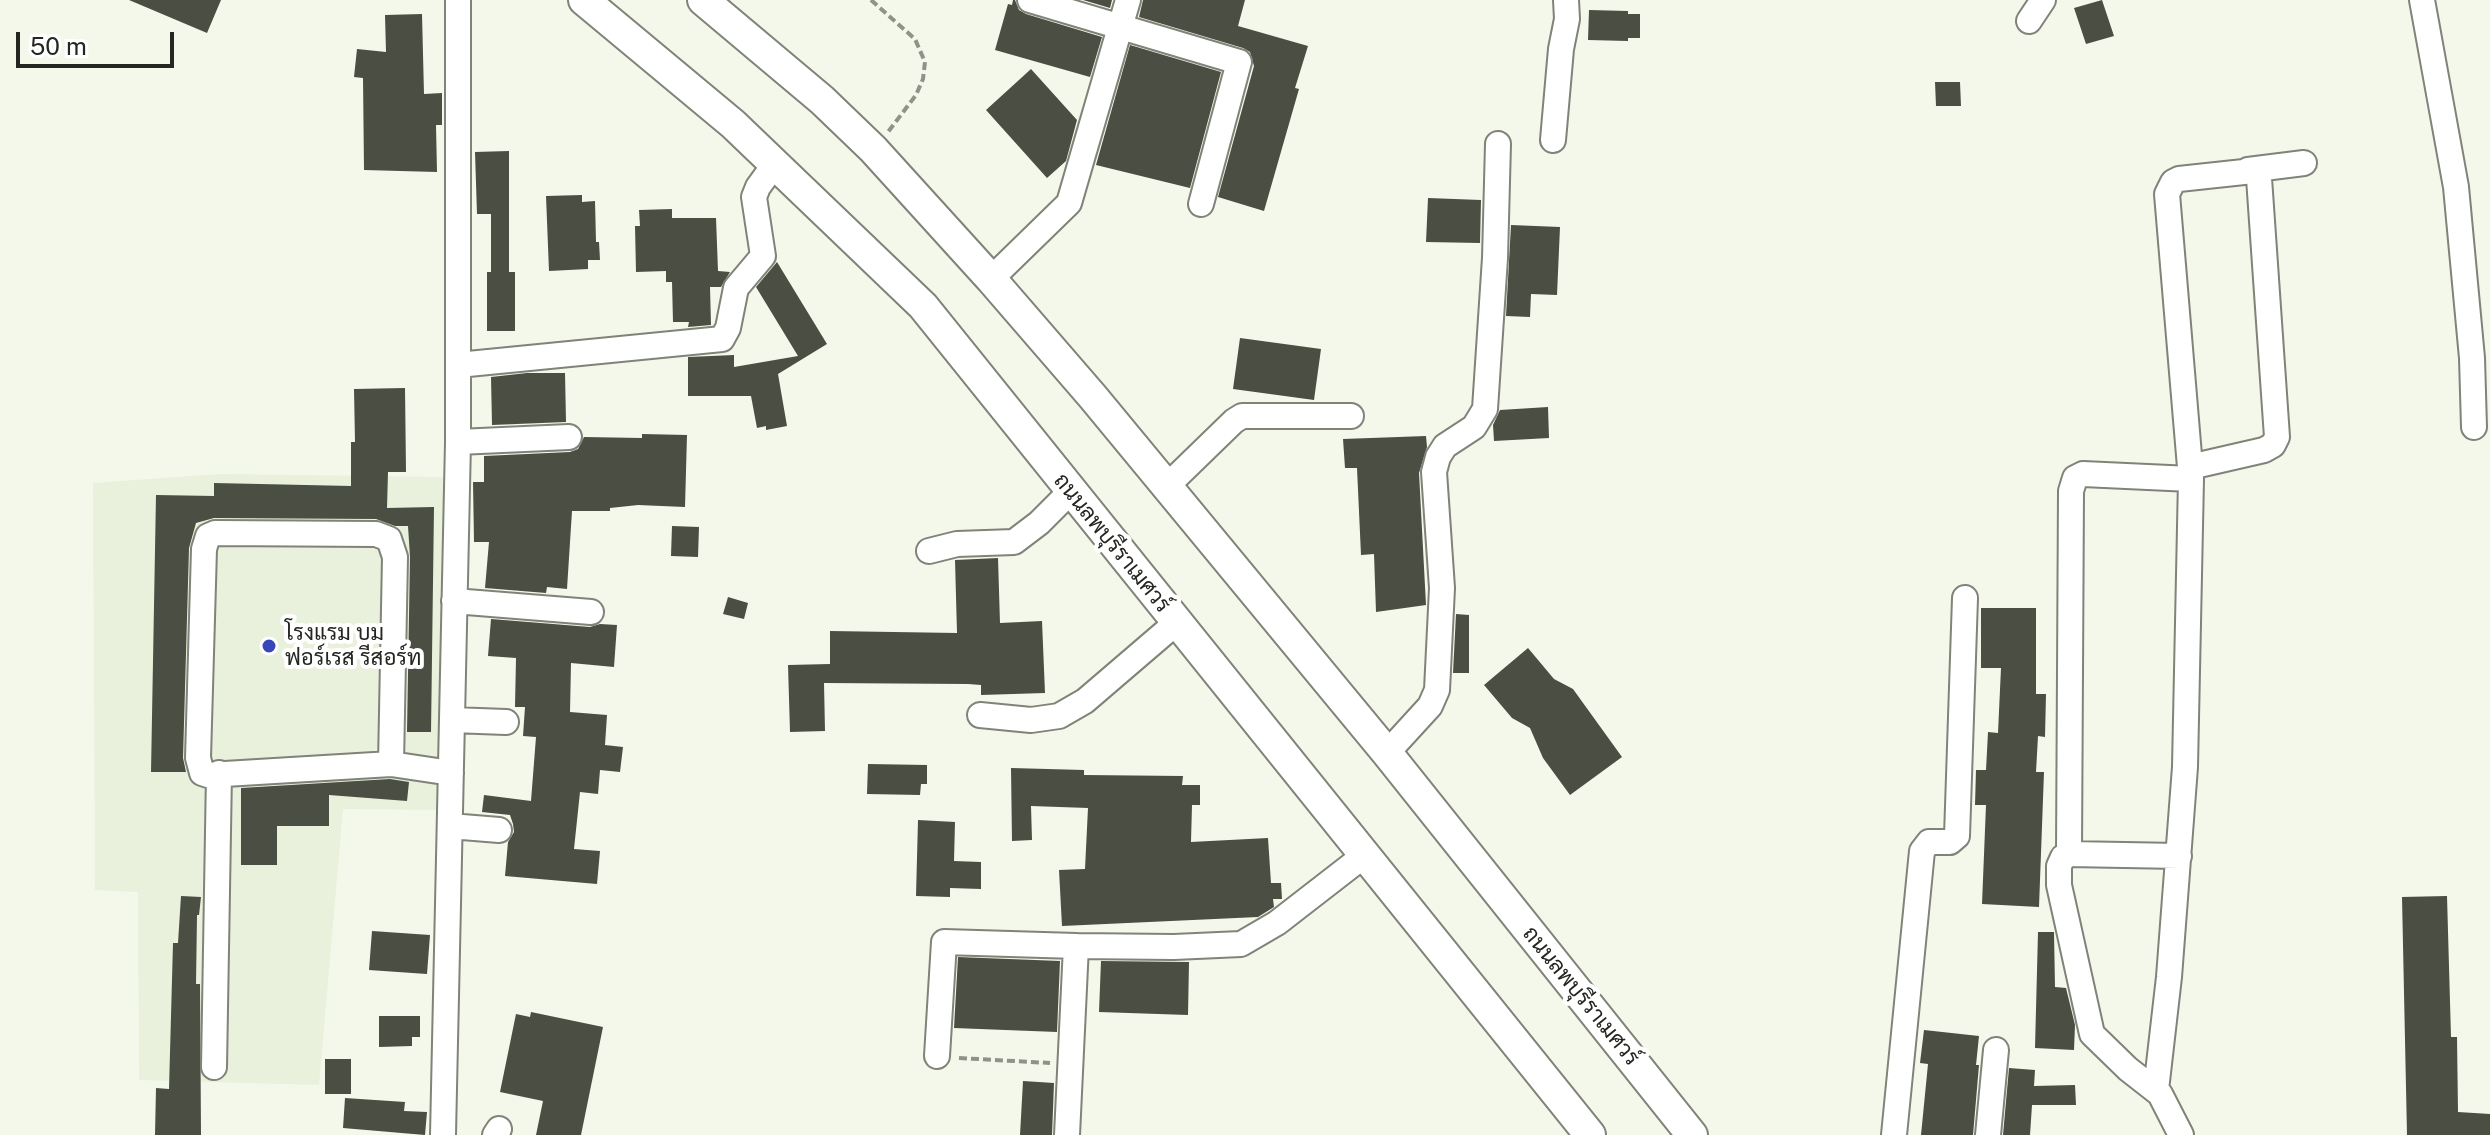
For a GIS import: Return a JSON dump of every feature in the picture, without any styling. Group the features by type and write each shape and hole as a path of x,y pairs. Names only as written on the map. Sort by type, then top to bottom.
{"main road":[{"name":"ถนนลพบุรีราเมศวร์","path":"584,0 733,124 923,306 1590,1135"},
{"name":"ถนนลพบุรีราเมศวร์","path":"703,0 822,100 873,149 991,279 1387,753 1692,1135"}],"street":[{"path":"443,1135 458,442 458,0"},
{"path":"1030,0 1239,62 1201,204"},
{"path":"991,279 1069,203 1128,0"},
{"path":"1553,140 1567,19 1566,0"},
{"path":"2029,21 2043,0"},
{"path":"2422,0 2456,187 2472,358 2474,427"},
{"path":"1387,753 1430,706 1437,690 1442,588 1434,472 1445,446 1474,427 1485,409 1495,258 1498,144"},
{"path":"2156,1090 2169,977 2185,752 2190,473 2167,194 2170,185 2179,179 2304,163"},
{"path":"458,365 722,339 728,328 734,294 763,256 754,197 774,165"},
{"path":"2069,854 2072,486 2075,478 2087,474 2190,473 2264,450 2273,445 2277,437 2259,178 2255,171 2248,170"},
{"path":"1166,487 1242,416 1351,416"},
{"path":"458,442 569,437"},
{"path":"929,551 957,544 1014,542 1039,523 1071,491"},
{"path":"391,764 395,555 389,539 376,534 215,533 208,536 204,545 198,758 204,774 391,764 451,773"},
{"path":"1894,1135 1922,851 1929,842 1950,842 1957,836 1965,598"},
{"path":"454,601 591,612"},
{"path":"980,715 1039,720 1066,713 1085,701 1176,623"},
{"path":"452,720 506,722"},
{"path":"214,1067 219,773"},
{"path":"450,826 499,830"},
{"path":"937,1056 944,942 1174,947 1241,944 1277,923 1366,854"},
{"path":"2179,856 2069,854 2060,861 2058,874 2090,1029 2100,1044 2156,1090 2181,1135"},
{"path":"1067,1135 1076,946"},
{"path":"1988,1135 1996,1050"}],"path":[{"path":"871,0 907,30 920,45 925,62 923,79 916,95 905,113 873,149"},
{"path":"937,1056 1072,1064"}],"shaded area":[{"name":"โรงแรม บูม ฟอร์เรส รีสอร์ท","path":"219,474 448,477 442,810 343,809 319,1085 139,1080 138,892 95,890 93,483"}],"building":[{"path":"129,0 221,0 207,33"},
{"path":"1013,0 1019,10 1026,14 1102,37 1090,77 995,50 1008,4 1012,5"},
{"path":"1083,0 1112,0 1110,8"},
{"path":"1143,0 1245,0 1238,26 1308,46 1264,211 1218,197 1254,66 1250,52 1139,17"},
{"path":"2102,0 2114,36 2086,44 2074,8"},
{"path":"1589,10 1640,14 1640,38 1628,38 1628,41 1588,40"},
{"path":"422,14 424,94 442,93 442,125 436,125 437,172 364,170 363,78 354,77 357,49 386,52 385,15"},
{"path":"1130,45 1221,72 1190,188 1096,165"},
{"path":"1031,69 1077,120 1066,161 1047,178 986,110"},
{"path":"1935,82 1960,82 1961,106 1936,106"},
{"path":"509,151 509,272 515,272 515,331 487,331 491,214 477,214 475,152"},
{"path":"582,195 582,202 595,201 596,242 599,242 600,260 588,260 588,269 549,271 546,196"},
{"path":"1428,198 1481,200 1480,243 1426,242"},
{"path":"672,209 672,218 716,218 718,271 730,272 721,287 710,287 711,325 688,327 689,322 673,322 672,282 666,282 666,271 636,272 635,226 640,226 639,210"},
{"path":"1511,225 1560,227 1557,295 1531,294 1530,317 1506,316"},
{"path":"777,262 827,344 778,374 787,426 766,430 766,426 757,428 751,396 688,396 688,357 734,355 734,367 798,356 756,287"},
{"path":"1240,338 1321,349 1314,400 1233,389"},
{"path":"565,373 566,422 492,425 491,377"},
{"path":"405,388 406,472 388,472 387,508 434,507 431,732 407,732 408,526 395,526 376,519 214,518 196,523 189,548 183,758 186,772 151,772 156,495 214,496 214,483 351,486 351,442 355,442 354,389"},
{"path":"1548,407 1549,438 1494,441 1493,425 1500,410"},
{"path":"642,434 687,435 685,507 638,505 610,508 610,511 572,511 567,589 547,587 546,593 485,588 489,542 474,542 473,482 484,482 484,456 570,452 578,449 584,437 642,438"},
{"path":"1426,436 1427,447 1419,473 1426,605 1376,612 1374,554 1361,555 1357,468 1345,468 1343,439"},
{"path":"672,526 699,527 698,557 671,556"},
{"path":"998,558 1000,623 1042,621 1045,693 981,695 981,685 968,684 824,683 825,731 790,732 788,665 830,664 830,631 957,633 955,560"},
{"path":"728,597 748,603 744,619 723,614"},
{"path":"1981,608 2036,608 2036,694 2046,694 2045,737 2038,736 2036,772 2044,772 2039,907 1982,904 1986,805 1975,805 1976,770 1986,770 1988,732 1998,733 2001,668 1981,668"},
{"path":"1456,614 1469,615 1469,673 1453,673"},
{"path":"491,619 590,627 617,625 614,667 571,663 570,712 607,715 605,745 623,747 620,772 600,770 598,794 580,792 574,849 600,851 597,884 505,876 513,824 510,815 482,812 484,795 531,801 536,737 523,736 525,707 515,707 516,658 488,656"},
{"path":"1528,648 1554,679 1573,689 1622,757 1570,795 1543,758 1530,728 1512,718 1484,685"},
{"path":"868,764 927,765 927,784 921,784 920,795 867,794"},
{"path":"1011,768 1084,770 1084,775 1183,776 1182,785 1200,785 1200,805 1192,805 1191,842 1268,838 1271,883 1281,883 1282,899 1273,899 1274,907 1258,917 1062,926 1059,870 1085,869 1088,808 1031,806 1032,840 1012,841"},
{"path":"390,779 409,782 407,801 329,795 329,826 277,826 277,865 241,865 241,788"},
{"path":"918,820 955,822 954,861 981,862 981,889 950,888 950,897 916,896"},
{"path":"181,896 201,897 197,915 196,984 200,984 201,1135 155,1135 156,1088 169,1089 173,943 178,943"},
{"path":"2447,896 2451,1037 2457,1037 2458,1112 2490,1114 2490,1135 2407,1135 2402,897"},
{"path":"372,931 430,935 427,974 369,970"},
{"path":"2038,932 2054,932 2055,987 2066,988 2075,1025 2074,1050 2035,1048"},
{"path":"958,957 1060,961 1057,1032 954,1028"},
{"path":"1101,961 1189,962 1188,1015 1099,1012"},
{"path":"531,1012 603,1027 581,1135 536,1135 543,1101 500,1092 516,1014 530,1017"},
{"path":"379,1016 420,1016 420,1037 412,1037 412,1046 379,1047"},
{"path":"1924,1030 1979,1036 1973,1135 1921,1135 1928,1064 1920,1063"},
{"path":"325,1059 351,1059 351,1094 325,1094"},
{"path":"2009,1068 2035,1070 2034,1086 2075,1085 2076,1105 2032,1105 2030,1135 2003,1135"},
{"path":"1023,1081 1054,1083 1052,1135 1020,1135"},
{"path":"345,1098 405,1102 404,1111 427,1112 425,1135 343,1128"}],"place":[{"name":"โรงแรม บูม ฟอร์เรส รีสอร์ท","path":"269,646"}]}
